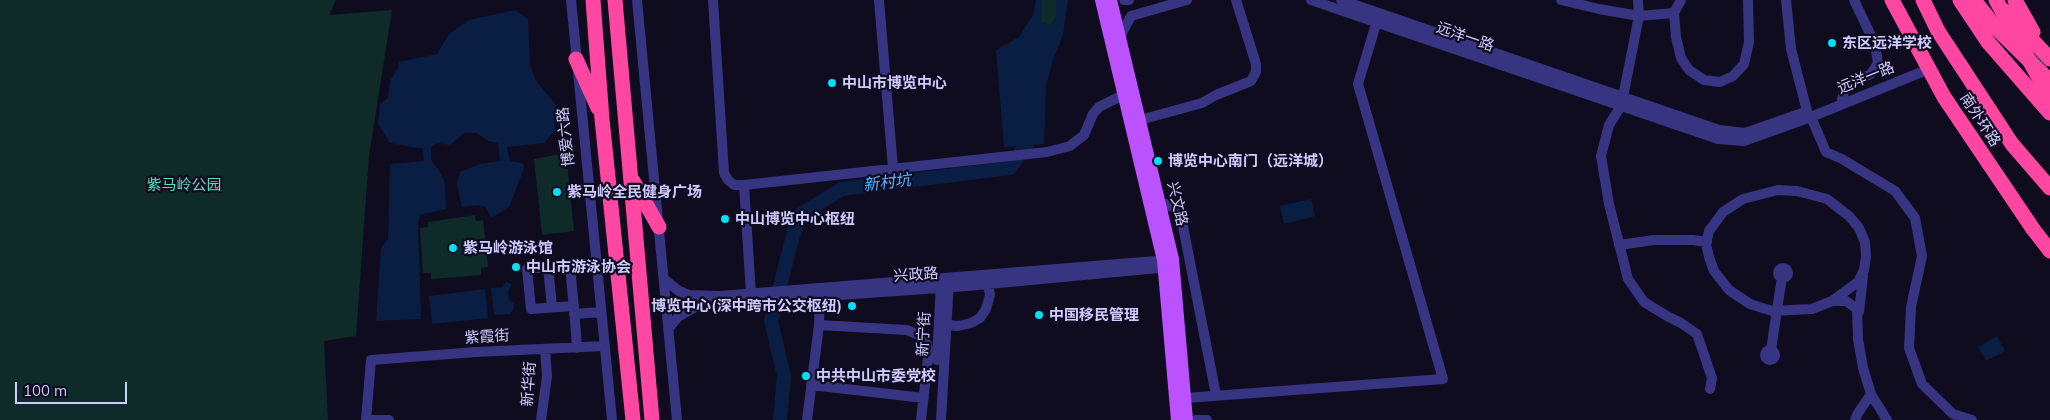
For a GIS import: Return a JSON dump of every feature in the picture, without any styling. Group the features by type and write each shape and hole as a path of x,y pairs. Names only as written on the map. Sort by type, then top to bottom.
{"highway":[{"path":"593,0 602,119 633,420"},
{"path":"615,0 652,420"},
{"name":"南外环路","path":"1892,0 1944,97 1986,162 2050,251"},
{"path":"1923,0 1938,31 2012,144 2050,188"},
{"path":"1960,0 1988,42 2050,113"},
{"path":"1974,0 1997,29 2050,81"},
{"path":"1996,0 2050,59"},
{"path":"1996,0 2050,98"},
{"path":"2015,0 2050,59"},
{"path":"576,59 602,119"},
{"name":"南外环路","path":"2012,144 2050,183"},
{"path":"630,175 659,227"}],"main road":[{"name":"兴文路","path":"1101,0 1123,95 1168,263 1177,420"},
{"name":"兴文路","path":"1111,0 1161,206 1186,398 1187,420"}],"street":[{"name":"博爱六路","path":"571,0 612,420"},
{"path":"641,0 677,420"},
{"path":"714,0 724,173 728,180 734,184 744,185 1035,154 1070,146 1084,135 1093,114 1099,107 1123,95"},
{"path":"879,0 893,168"},
{"path":"1120,37 1130,16 1187,0"},
{"path":"1140,120 1202,103 1216,95 1251,81 1256,72 1256,64 1236,0"},
{"name":"远洋一路","path":"1311,0 1378,18 1622,102 1718,139 1744,141 1929,68"},
{"name":"远洋一路","path":"1340,0 1378,18"},
{"path":"1561,0 1600,5 1639,16 1674,13"},
{"path":"1638,0 1639,16 1622,102 1609,125 1601,156 1609,204 1628,279 1644,302 1697,334 1712,378 1710,389"},
{"path":"1681,0 1674,13 1676,37 1681,58 1689,70 1704,80 1720,82 1733,76 1744,64 1749,42 1748,0"},
{"path":"1786,0 1791,49 1809,114 1826,152 1842,159 1895,191 1915,218 1922,256 1911,307 1909,348 1922,384 1953,414 1972,420"},
{"path":"1842,99 1846,85 1871,74 1878,63 1876,44 1854,0"},
{"path":"1186,398 1443,379 1358,84 1378,18"},
{"name":"远洋一路","path":"1809,114 1842,99 1929,68"},
{"path":"744,185 750,297"},
{"path":"1864,270 1858,282 1832,301 1812,309 1777,311 1750,304 1729,290 1714,271 1709,257 1707,242 1709,232 1724,212 1743,199 1778,190 1797,190 1827,199 1849,216 1859,228 1865,242 1866,256 1859,312 1858,339 1863,368 1871,394 1887,420"},
{"path":"1161,206 1166,204 1180,211 1216,395"},
{"path":"1619,245 1654,240 1707,242"},
{"name":"兴政路","path":"668,330 678,317 699,305 750,297 945,283 1168,263"},
{"name":"兴政路","path":"945,283 988,284 1168,263"},
{"path":"577,348 574,310 570,264 527,269 531,309 552,307 574,310 602,312"},
{"path":"548,267 552,307"},
{"path":"1771,350 1782,278"},
{"name":"兴政路","path":"664,279 679,291 689,295 750,297"},
{"path":"941,420 946,325 945,283"},
{"name":"新宁街","path":"934,420 945,283"},
{"path":"946,325 958,326 980,318 986,309 990,295 988,284"},
{"path":"807,420 819,325 820,292"},
{"path":"1832,301 1846,301 1858,308 1859,312"},
{"path":"819,325 907,330 918,335 927,344 928,358 922,420"},
{"name":"紫霞街","path":"366,420 371,360 443,354 605,346"},
{"name":"新华街","path":"540,420 547,376 545,350"},
{"path":"811,385 924,398"},
{"path":"1855,420 1871,394"},
{"path":"366,420 389,420"},
{"path":"1196,420 1206,420"}],"green space":[{"name":"紫马岭公园","path":"0,0 336,0 329,15 392,10 369,156 356,336 324,341 328,420 0,420"},
{"path":"1042,0 1056,0 1056,18 1050,26 1042,22"},
{"path":"566,153 574,231 542,235 534,159"},
{"name":"紫马岭游泳馆","path":"475,215 476,221 483,220 488,267 481,268 481,275 431,279 431,273 423,273 420,228 428,227 428,222"}],"water":[{"path":"1036,0 1042,0 1042,22 1050,26 1056,18 1056,0 1068,0 1063,35 1046,85 1044,144 1004,147 996,50 1019,37 1033,15"},
{"path":"515,10 528,19 530,65 536,81 556,105 555,130 544,143 507,147 510,161 524,165 523,171 509,207 491,218 486,207 478,205 462,207 457,185 460,172 480,164 500,161 498,143 488,141 477,133 464,133 450,145 437,143 431,147 431,160 439,170 445,183 446,209 420,215 418,223 421,319 376,321 381,248 388,239 390,164 424,161 423,149 390,143 378,124 380,104 388,98 390,81 398,68 398,62 437,54 449,34 469,20"},
{"path":"1311,199 1315,216 1284,224 1280,206"},
{"path":"506,282 512,284 508,291 509,300 514,304 513,310 510,314 494,315 491,288 502,287"},
{"path":"485,289 488,318 432,324 429,296"},
{"path":"1997,336 2005,351 1986,361 1978,347"}],"waterway":[{"name":"新村坑","path":"780,420 784,376 771,321 798,216 842,189 1010,168 1026,145 1025,128"}],"place":[{"name":"东区远洋学校","path":"1832,43"},
{"name":"中山市博览中心","path":"832,83"},
{"name":"博览中心南门（远洋城）","path":"1158,161"},
{"name":"紫马岭全民健身广场","path":"557,192"},
{"name":"中山博览中心枢纽","path":"725,219"},
{"name":"紫马岭游泳馆","path":"453,248"},
{"name":"中山市游泳协会","path":"516,267"},
{"name":"博览中心(深中跨市公交枢纽)","path":"852,306"},
{"name":"中国移民管理","path":"1039,315"},
{"name":"中共中山市委党校","path":"806,376"}]}
